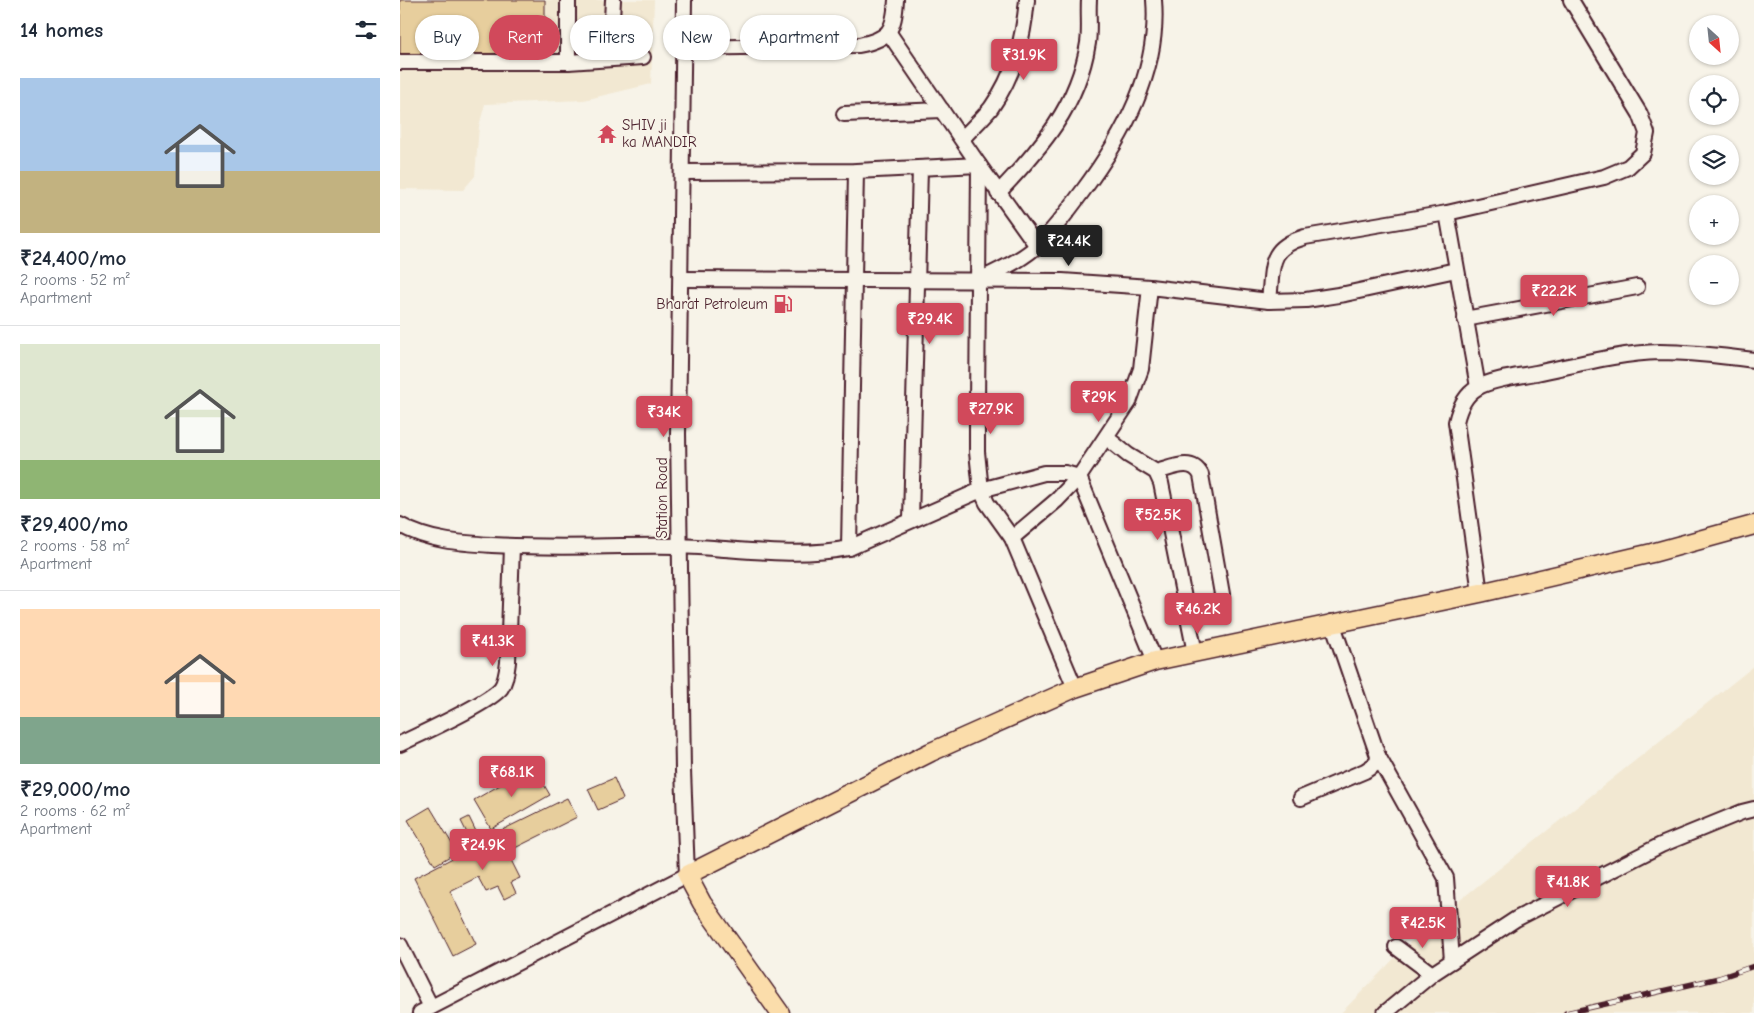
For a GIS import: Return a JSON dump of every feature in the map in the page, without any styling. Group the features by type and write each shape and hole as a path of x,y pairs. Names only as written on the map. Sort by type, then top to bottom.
{"main road":[{"path":"780,1013 702,902 687,876 931,752 1075,688 1156,660 1332,622 1480,593 1652,553 1754,525"}],"street":[{"path":"568,0 568,62"},
{"path":"611,15 612,0"},
{"name":"Station Road","path":"684,0 684,15"},
{"path":"730,47 859,45 876,42 889,33 895,20 896,0"},
{"path":"962,139 990,108 1011,73 1023,39 1027,0"},
{"path":"998,193 1035,154 1062,118 1078,82 1088,42 1089,0"},
{"path":"979,281 1014,263 1037,246 1097,172 1131,116 1148,65 1155,16 1154,0"},
{"path":"1269,301 1273,261 1280,249 1289,242 1305,237 1447,213 1604,177 1628,167 1642,153 1647,133 1640,114 1571,0"},
{"path":"889,33 998,193 1037,246"},
{"path":"400,62 568,62 596,60"},
{"name":"Station Road","path":"684,60 678,434 687,876"},
{"path":"844,114 942,110"},
{"path":"683,172 856,171 979,165"},
{"path":"979,165 977,433 981,490 987,503 1012,538 1075,688"},
{"path":"911,520 920,168"},
{"path":"849,548 856,171"},
{"path":"1447,213 1478,387"},
{"path":"681,279 1062,281 1150,287 1269,301 1306,300 1345,294 1456,270"},
{"path":"1012,538 1080,478 1129,402 1141,369 1150,287"},
{"path":"1465,319 1637,287"},
{"path":"1480,593 1456,422 1459,410 1467,397 1478,387 1501,380 1602,359 1658,352 1709,354 1754,360"},
{"path":"1107,438 1128,455 1156,472 1161,483 1195,653"},
{"path":"1156,472 1192,464 1201,475 1222,594"},
{"path":"400,525 430,538 461,543 512,546 679,546 789,554 828,552 849,548 981,490 1044,473 1064,473 1080,478 1156,660"},
{"path":"400,744 486,700 501,688 508,662 512,546"},
{"path":"1332,622 1378,756 1446,878 1452,961"},
{"path":"1301,798 1372,768 1377,762 1378,756"},
{"path":"1386,1013 1432,974 1516,918 1653,849 1742,812 1754,809"},
{"path":"400,947 425,1010 687,876"},
{"path":"1396,947 1432,974"}],"shaded area":[{"path":"400,0 654,0 653,28 653,15 570,15 570,60 652,60 651,84 584,100 485,104 479,126 475,176 463,190 400,189"},
{"path":"1754,666 1754,1013 1341,1013 1421,931"}],"building":[{"path":"400,0 545,0 545,15 489,15 489,60 479,60 479,15 415,15 415,59 400,59"},
{"path":"533,766 550,795 491,829 474,800"},
{"path":"614,778 623,799 598,810 588,789"},
{"path":"567,798 577,817 511,850 515,858 511,860 520,878 511,882 516,893 504,899 498,887 486,892 478,877 450,891 476,944 453,956 414,878 474,847 461,821 469,817 484,848 503,838 500,831"},
{"path":"430,807 457,852 435,865 408,820"}],"railway":[{"path":"1566,1013 1719,978 1754,966"}],"place":[{"name":"SHIV ji ka MANDIR","path":"607,134"},
{"name":"Bharat Petroleum","path":"783,304"}]}
